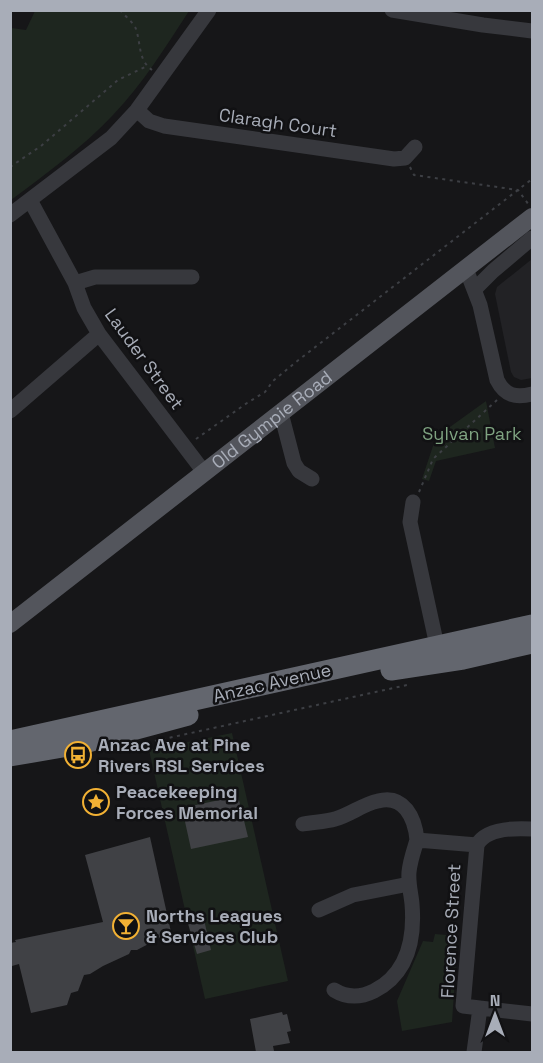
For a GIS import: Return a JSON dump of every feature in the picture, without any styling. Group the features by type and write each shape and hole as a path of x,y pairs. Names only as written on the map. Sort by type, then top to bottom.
{"highway":[{"name":"Anzac Avenue","path":"10,741 131,723 439,655 532,625"},
{"name":"Anzac Avenue","path":"439,655 483,655 532,643"},
{"name":"Anzac Avenue","path":"10,756 80,744 131,723"}],"main road":[{"name":"Old Gympie Road","path":"10,624 532,217"}],"street":[{"path":"10,215 111,138 136,110 209,10"},
{"path":"392,10 532,31"},
{"name":"Claragh Court","path":"136,110 149,121 164,126 394,159 410,152"},
{"name":"Lauder Street","path":"30,200 75,283 84,308 99,334 192,441 204,472"},
{"path":"475,289 532,238"},
{"path":"466,269 475,289 497,380 507,393 514,396 532,394"},
{"path":"75,283 95,277 192,277"},
{"path":"10,411 99,334"},
{"path":"281,413 294,463 299,471 312,479"},
{"path":"413,502 410,522 439,655"},
{"path":"303,824 335,819 376,801 389,799 401,803 410,812 416,826 417,840 409,870 412,932 403,964 393,978 369,994 355,997 344,996 334,990"},
{"path":"417,840 477,844 488,833 532,829"},
{"name":"Florence Street","path":"477,844 463,1006 480,1008"},
{"path":"319,910 353,895 409,884"},
{"path":"474,1053 480,1008 532,1014"}],"path":[{"path":"120,10 136,28 139,49 147,66 162,76"},
{"path":"10,167 41,146 118,80 147,66"},
{"path":"410,152 414,175 518,190 532,210"},
{"path":"192,441 265,392 273,381 296,362 532,179"},
{"path":"413,502 433,459 493,402 507,393"},
{"path":"154,742 416,682"}],"shaded area":[{"path":"532,259 532,378 521,380 514,377 511,372 495,294 497,287"}],"green space":[{"path":"35,11 189,11 144,78 113,115 77,149 11,200 11,28 26,30"},
{"name":"Sylvan Park","path":"486,401 495,448 436,461 429,481 422,479 436,437"},
{"path":"232,733 288,981 205,999 149,750"},
{"path":"435,934 458,936 452,1022 402,1031 397,1001 423,941 433,942"}],"building":[{"path":"238,796 248,837 191,849 182,808"},
{"name":"Norths Leagues & Services Club","path":"150,837 171,932 84,975 78,991 71,993 67,1005 31,1013 19,964 12,966 10,943 16,942 15,940 103,922 85,855"},
{"path":"202,911 211,950 197,954 187,920 189,919 188,914"},
{"path":"282,1012 283,1015 287,1014 291,1031 287,1032 290,1043 273,1046 274,1051 256,1052 250,1019"}],"place":[{"name":"Anzac Ave at Pine Rivers RSL Services","path":"78,755"},
{"name":"Peacekeeping Forces Memorial","path":"96,802"},
{"name":"Norths Leagues & Services Club","path":"126,926"}]}
